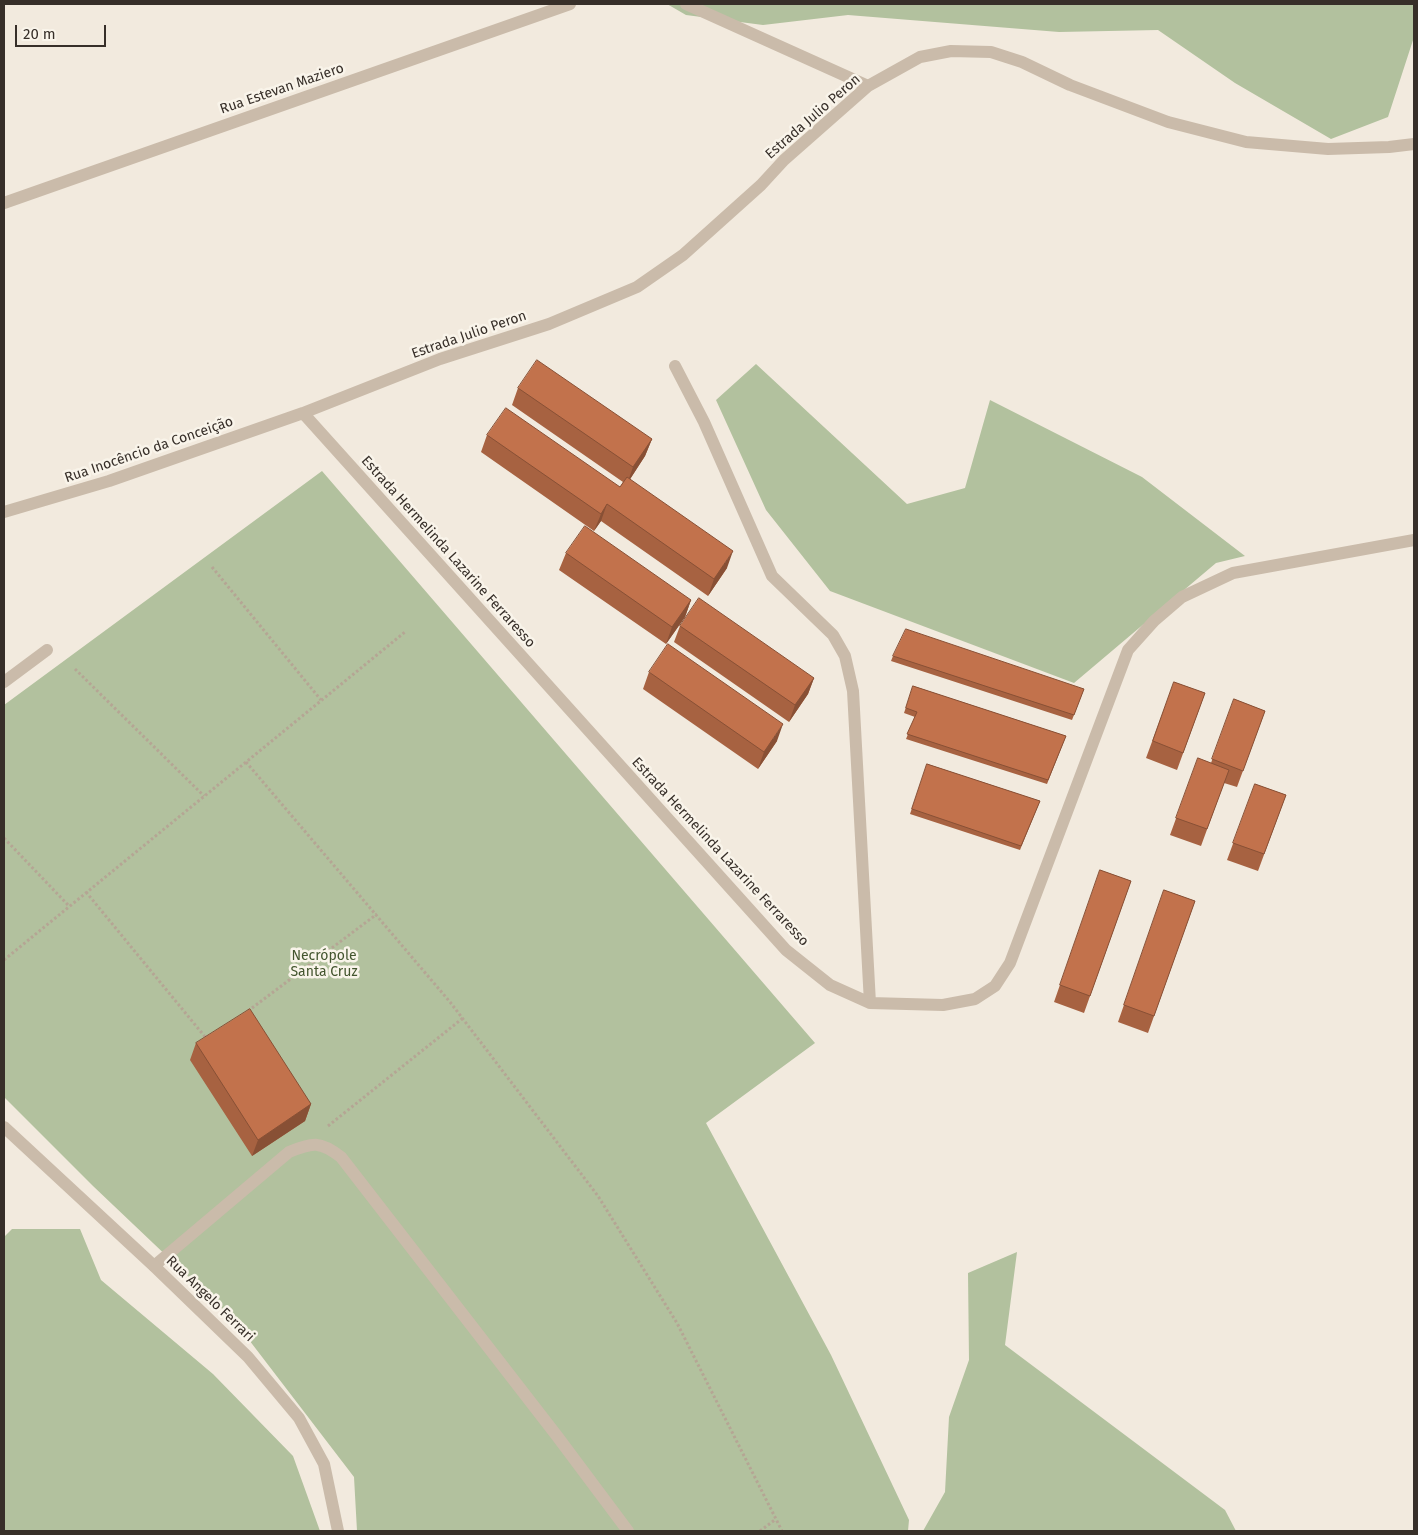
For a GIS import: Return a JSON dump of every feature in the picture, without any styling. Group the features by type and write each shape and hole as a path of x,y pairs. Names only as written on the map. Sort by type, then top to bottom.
{"street":[{"name":"Rua Estevan Maziero","path":"4,203 570,4"},
{"path":"686,4 868,86"},
{"name":"Estrada Julio Peron","path":"303,413 440,359 549,324 637,287 683,256 761,185 784,160 868,86 920,58 951,51 991,52 1022,62 1070,84 1168,122 1246,142 1328,149 1389,147 1414,144"},
{"path":"675,366 704,422 772,576 833,635 845,656 853,691 870,1003"},
{"name":"Rua Inocêncio da Conceição","path":"4,512 109,481 303,413"},
{"name":"Estrada Hermelinda Lazarine Ferraresso","path":"303,413 786,950 830,985 870,1003 943,1005 975,999 995,986 1010,963 1128,650 1154,621 1182,597 1233,573 1414,540"},
{"path":"4,682 47,650"},
{"name":"Rua Angelo Ferrari","path":"4,1127 154,1266 248,1357 299,1418 324,1464 338,1531"},
{"path":"154,1266 289,1152 307,1145 326,1146 341,1157 557,1436 628,1531"}],"path":[{"path":"212,567 321,700"},
{"path":"4,960 405,632"},
{"path":"75,669 204,796"},
{"path":"246,762 377,914 463,1018 598,1196 677,1323 782,1531"},
{"path":"4,838 69,906"},
{"path":"86,892 206,1038 214,1033"},
{"path":"242,1015 377,914"},
{"path":"322,1129 463,1018"},
{"path":"760,1531 776,1520"}],"green space":[{"path":"667,4 1414,4 1414,37 1388,117 1331,139 1235,83 1158,30 1059,32 848,15 763,25 686,15"},
{"path":"756,364 907,504 965,488 990,400 1142,477 1245,556 1216,563 1074,683 830,591 766,510 716,400"},
{"name":"Necrópole Santa Cruz","path":"322,471 815,1043 706,1123 831,1355 909,1520 908,1531 357,1531 354,1477 233,1319 93,1186 4,1097 4,705"},
{"path":"12,1229 80,1229 101,1280 213,1374 293,1456 320,1531 4,1531 4,1237"},
{"path":"1017,1252 1005,1345 1225,1510 1236,1531 923,1531 945,1492 949,1417 969,1360 968,1273"}],"building":[{"path":"537,360 652,439 633,467 518,388"},
{"path":"506,408 620,487 627,477 733,551 714,579 607,504 601,514 487,435"},
{"path":"585,526 691,600 672,627 566,553"},
{"path":"699,598 814,678 795,705 680,626"},
{"path":"906,629 1084,689 1074,715 893,656"},
{"path":"668,644 783,724 764,752 649,672"},
{"path":"1174,682 1205,693 1183,753 1153,741"},
{"path":"913,686 1066,736 1048,780 907,734 917,712 906,708"},
{"path":"1234,699 1265,711 1243,771 1212,759"},
{"path":"1198,758 1229,770 1207,829 1176,818"},
{"path":"927,764 1040,801 1021,846 912,809"},
{"path":"1255,784 1286,795 1264,854 1233,843"},
{"path":"1100,870 1131,881 1090,996 1060,985"},
{"path":"1164,890 1195,901 1154,1016 1124,1005"},
{"path":"250,1009 311,1104 258,1140 196,1043"}]}
